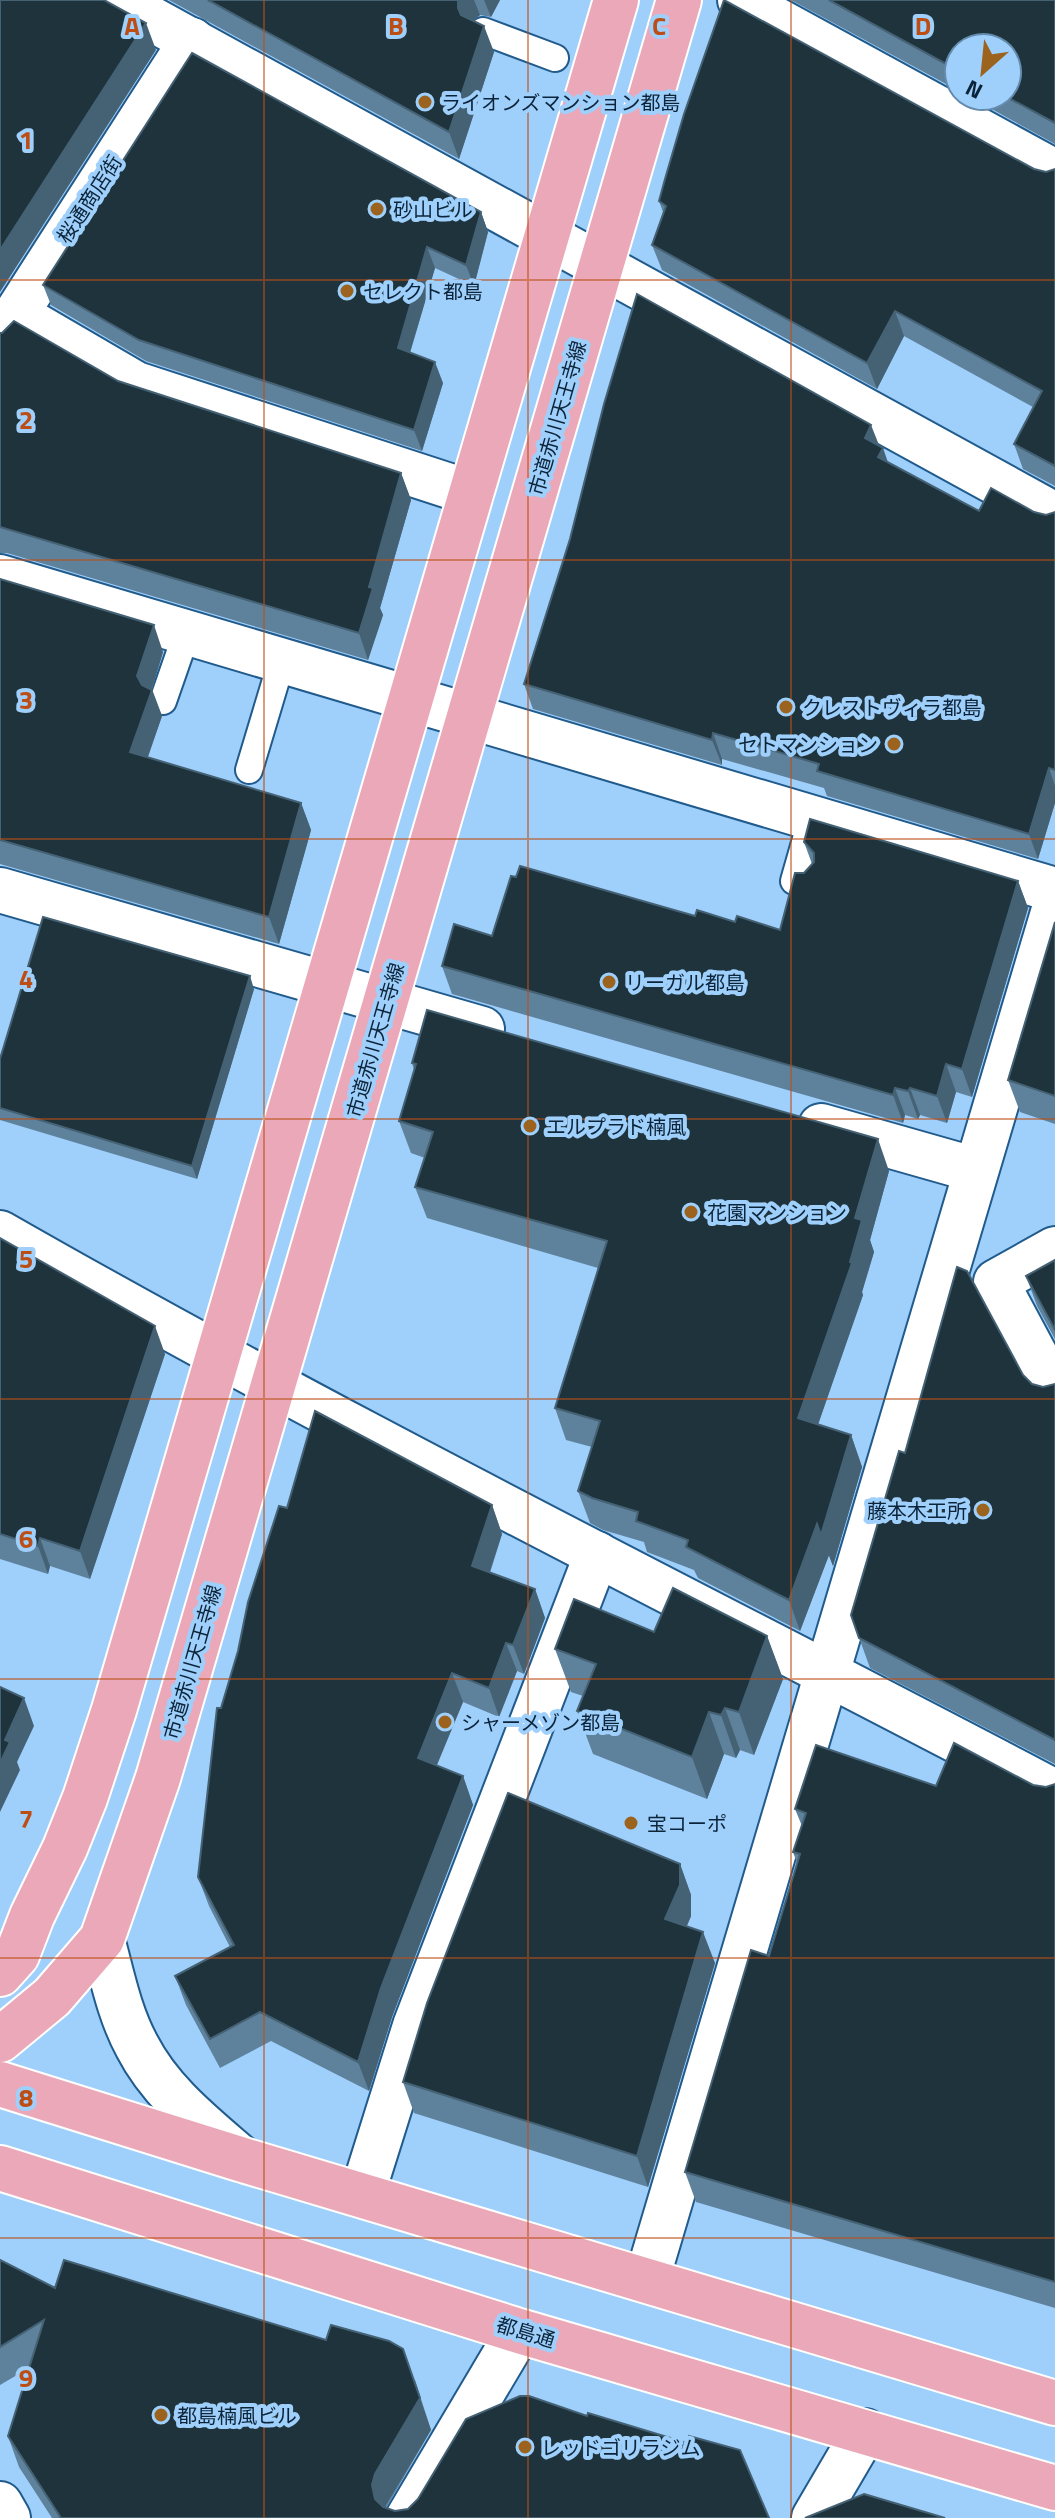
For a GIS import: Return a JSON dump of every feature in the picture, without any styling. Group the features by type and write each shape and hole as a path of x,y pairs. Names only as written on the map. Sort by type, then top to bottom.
{"main road":[{"path":"0,1974 17,1955 16,1926 80,1811 109,1725 616,0"},
{"name":"市道赤川天王寺線","path":"0,2040 52,1997 102,1939 158,1778 679,0"},
{"path":"0,2084 243,2160 1055,2403"},
{"name":"都島通","path":"0,2168 519,2331 1055,2488"}],"street":[{"path":"117,0 185,50 546,236 1055,515"},
{"path":"740,0 1055,172"},
{"name":"桜通商店街","path":"8,326 185,50"},
{"path":"8,326 136,384 471,493"},
{"path":"0,577 1055,890"},
{"path":"0,890 525,1042"},
{"path":"647,2279 1055,906"},
{"path":"781,1115 976,1170"},
{"path":"0,1233 217,1356 1055,1792"},
{"path":"948,1268 996,1282 1055,1249"},
{"path":"996,1282 1055,1392"},
{"path":"362,2195 415,2026 597,1554"},
{"path":"102,1939 124,2015 137,2047 161,2083 195,2119 243,2160"},
{"path":"408,2518 519,2331"},
{"path":"814,2518 865,2431"},
{"path":"0,2504 8,2518"}],"lane":[{"path":"483,31 555,58"},
{"path":"163,701 187,632"},
{"path":"249,770 282,660"},
{"path":"809,885 794,881 812,818"}],"building":[{"path":"0,0 104,0 146,23 0,250"},
{"name":"ライオンズマンション都島","path":"208,0 458,0 461,15 484,26 449,132"},
{"path":"724,0 1034,169 1046,172 1055,169 1055,466 1014,444 1042,391 895,311 867,363 652,245 666,206 659,201 684,114"},
{"path":"829,0 1055,0 1055,123 1023,106 1023,32 943,32 943,62"},
{"path":"192,53 481,212 466,265 427,247 398,348 435,362 414,430 139,340 43,285"},
{"path":"637,294 871,425 865,438 883,448 878,457 979,511 991,488 1034,512 1046,515 1055,512 1055,770 1049,768 1029,834 817,771 819,764 713,733 712,740 524,684 570,539 604,404"},
{"path":"14,321 118,381 401,473 359,633 0,527 0,333"},
{"path":"0,579 154,625 137,676 142,685 152,690 130,752 301,803 269,917 0,840"},
{"path":"810,819 1018,881 962,1069 946,1064 937,1096 910,1088 908,1091 895,1088 893,1095 442,966 454,924 492,936 511,876 516,877 520,866 695,916 697,910 735,922 737,916 780,930 795,873 804,873 814,862 814,853 804,842"},
{"path":"43,917 250,976 192,1166 0,1108 0,1059"},
{"path":"1055,922 1055,1096 1008,1080"},
{"path":"427,1010 878,1139 855,1218 862,1220 852,1263 798,1418 851,1435 821,1535 817,1524 789,1600 686,1547 688,1540 636,1521 638,1512 578,1491 600,1421 555,1408 607,1241 415,1187 433,1132 399,1121 416,1064 412,1063"},
{"path":"0,1238 155,1326 80,1551 40,1538 38,1546 0,1534"},
{"path":"1055,1260 1055,1330 1026,1276"},
{"path":"957,1267 967,1271 1023,1375 1032,1384 1043,1387 1055,1384 1055,1740 859,1638 851,1615 899,1451 905,1453"},
{"path":"315,1411 492,1505 472,1566 535,1589 513,1645 506,1643 489,1688 452,1673 418,1758 463,1776 381,1988 358,2062 260,2012 210,2039 175,1976 234,1945 198,1877 217,1708 221,1708 238,1651 248,1602 279,1506 287,1508"},
{"path":"673,1588 767,1636 739,1712 725,1708 721,1715 709,1712 692,1757 577,1711 596,1664 555,1649 574,1599 654,1632"},
{"path":"0,1687 24,1698 5,1740 10,1742 0,1763"},
{"path":"954,1743 1033,1785 1046,1787 1055,1784 1055,2282 685,2172 751,1950 769,1956 800,1854 793,1852 806,1813 795,1809 816,1745 936,1786"},
{"path":"508,1793 680,1864 680,1885 665,1919 703,1932 637,2156 403,2082 427,2003"},
{"path":"0,2260 55,2288 64,2260 326,2340 331,2325 389,2341 403,2349 420,2398 375,2474 372,2485 375,2499 383,2507 395,2511 408,2509 418,2499 466,2419 520,2396 529,2396 587,2416 588,2413 687,2443 689,2436 740,2450 769,2518 61,2518 8,2436 44,2320 0,2347"},
{"path":"864,2494 945,2518 805,2518"}],"place":[{"name":"ライオンズマンション都島","path":"425,102"},
{"name":"砂山ビル","path":"377,209"},
{"name":"セレクト都島","path":"347,291"},
{"name":"クレストヴィラ都島","path":"786,707"},
{"name":"セトマンション","path":"894,744"},
{"name":"リーガル都島","path":"609,982"},
{"name":"エルプラド楠風","path":"530,1126"},
{"name":"花園マンション","path":"691,1212"},
{"name":"藤本木工所","path":"983,1510"},
{"name":"シャーメゾン都島","path":"445,1722"},
{"name":"宝コーポ","path":"631,1823"},
{"name":"都島楠風ビル","path":"161,2415"},
{"name":"レッドゴリラジム","path":"525,2447"}]}
